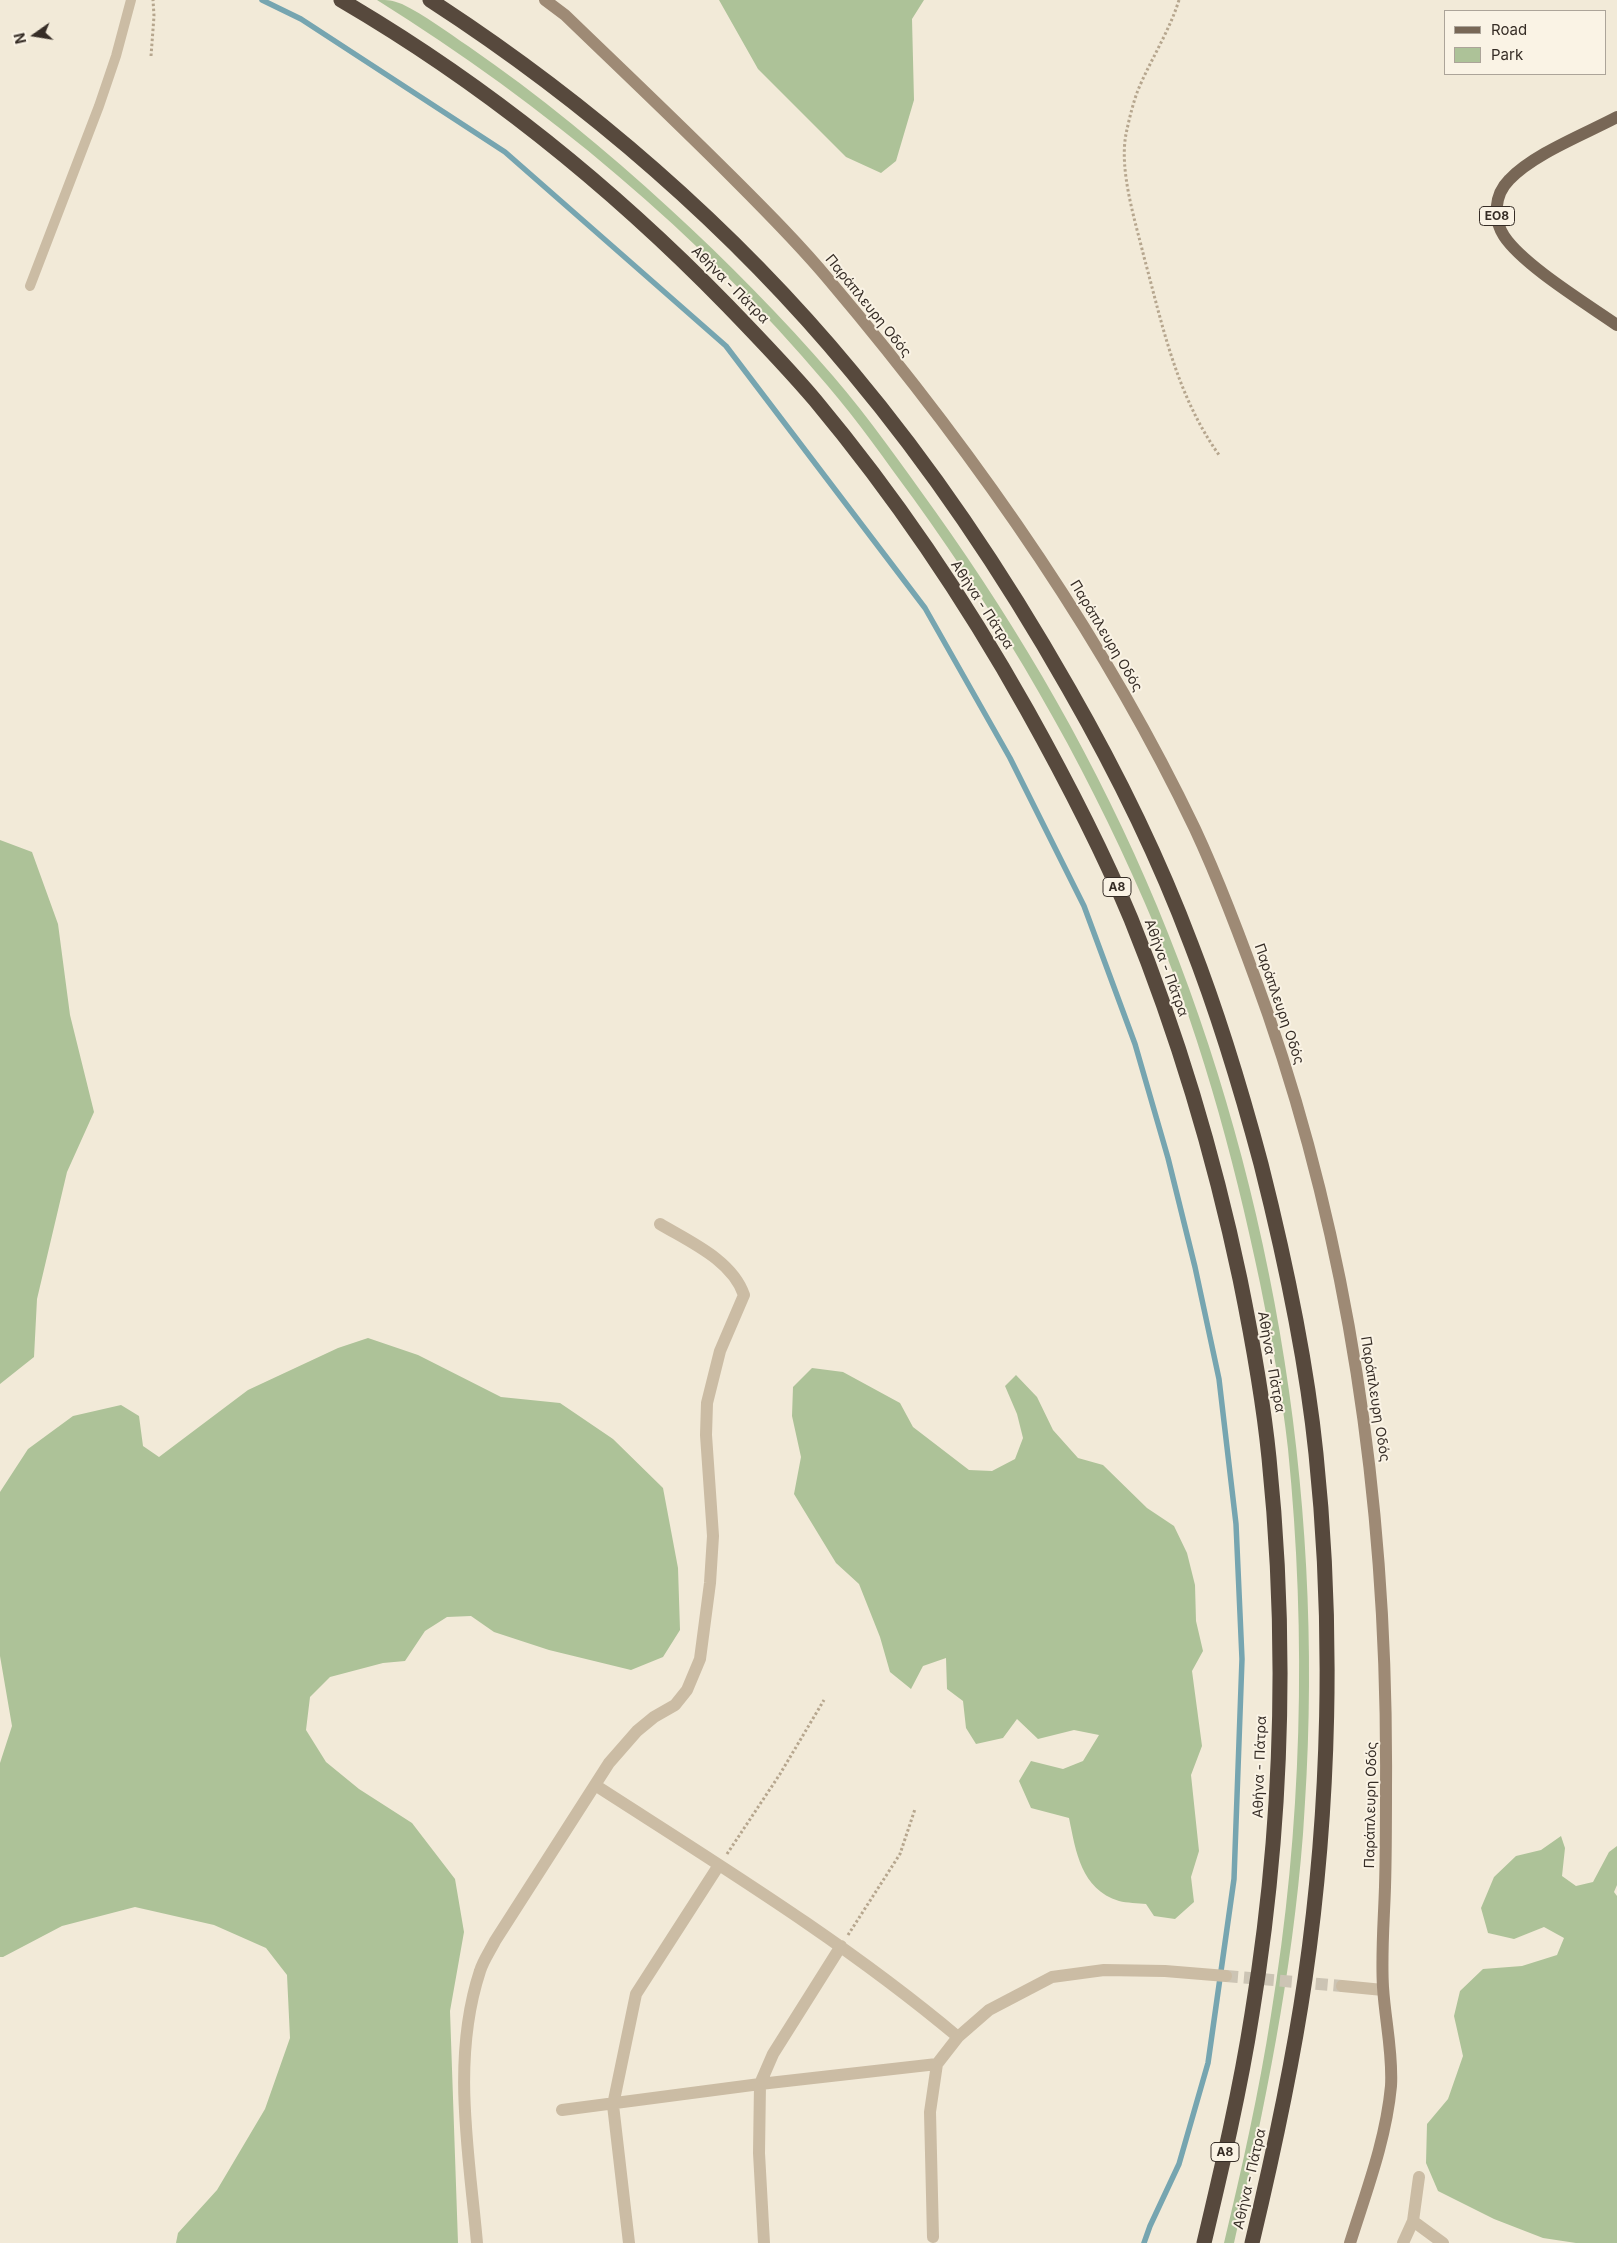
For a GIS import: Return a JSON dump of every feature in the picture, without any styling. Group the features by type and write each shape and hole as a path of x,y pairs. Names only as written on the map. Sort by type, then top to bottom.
{"highway":[{"name":"Αθήνα - Πάτρα","path":"341,0 470,83 542,137 609,193 685,262 764,343 813,397 858,455 951,584 1001,664 1047,745 1089,827 1146,956 1193,1096 1228,1225 1264,1410 1276,1547 1279,1734 1274,1828 1265,1922 1244,2061 1204,2243"},
{"name":"Αθήνα - Πάτρα","path":"430,0 495,43 572,101 646,163 752,263 816,330 879,404 990,558 1051,657 1089,724 1136,816 1171,894 1203,975 1249,1120 1274,1213 1310,1403 1316,1453 1323,1555 1326,1736 1316,1888 1306,1972 1291,2068 1252,2243"}],"main road":[{"name":"Παράπλευρη Οδός","path":"545,0 564,15 673,118 820,269 944,426 1025,534 1086,629 1168,773 1227,902 1282,1054 1312,1154 1338,1268 1358,1377 1373,1486 1382,1586 1386,1696 1383,1990 1390,2044 1391,2086 1381,2147 1350,2243"},
{"name":"ΕΟ8","path":"1617,117 1517,172 1502,189 1497,206 1500,228 1512,245 1534,266 1617,325"}],"street":[{"path":"477,2243 466,2125 463,2062 469,2014 478,1979 495,1941 609,1763 637,1731 654,1717 675,1704 687,1690 700,1659 706,1623 713,1536 706,1435 707,1403 720,1351 744,1295 740,1282 725,1266 660,1224"},
{"path":"595,1785 841,1946 904,1992 958,2037"},
{"path":"629,2243 613,2105 636,1994 719,1865"},
{"path":"764,2243 759,2153 760,2084 773,2054 841,1946"},
{"path":"933,2237 930,2112 937,2064 958,2037 989,2010 1052,1977 1104,1970 1165,1971 1226,1976"},
{"path":"1342,1986 1383,1990"},
{"path":"562,2110 613,2105 760,2084 937,2064"},
{"path":"1403,2243 1413,2222 1418,2177"},
{"path":"1413,2222 1443,2243"}],"lane":[{"path":"30,286 99,106 116,56 131,0"}],"path":[{"path":"151,56 154,16 153,0"},
{"path":"1179,0 1174,18 1138,91 1126,136 1126,181 1158,316 1172,361 1190,407 1202,430 1219,454"},
{"path":"719,1865 780,1774 824,1700"},
{"path":"841,1946 880,1889 900,1854 915,1809"}],"green space":[{"path":"377,0 390,0 402,4 427,18 521,84 597,144 646,187 754,290 847,392 898,459 967,557 1028,653 1057,702 1110,802 1157,906 1199,1017 1234,1130 1263,1245 1285,1361 1300,1479 1308,1597 1309,1716 1303,1834 1298,1886 1285,1989 1267,2091 1234,2243 1224,2243 1250,2130 1266,2044 1281,1945 1289,1874 1298,1732 1298,1590 1286,1428 1264,1304 1238,1185 1212,1089 1181,993 1144,901 1095,795 1039,693 1010,643 947,546 882,455 838,399 778,329 726,275 673,224 617,175 500,83 439,40"},
{"path":"719,0 924,0 912,19 914,100 896,161 881,173 846,157 758,69"},
{"path":"0,840 32,852 58,924 70,1015 94,1112 67,1172 37,1299 34,1357 0,1384"},
{"path":"368,1338 418,1355 501,1397 560,1403 613,1439 663,1488 678,1568 680,1630 663,1657 631,1670 549,1650 494,1632 471,1616 447,1617 425,1631 405,1661 383,1663 330,1677 310,1697 306,1730 326,1762 359,1789 412,1823 455,1879 464,1932 450,2011 458,2243 176,2243 178,2233 217,2190 265,2109 290,2038 287,1975 266,1948 214,1925 135,1907 62,1926 0,1957 0,1763 12,1726 0,1656 0,1492 28,1449 73,1416 121,1405 139,1416 143,1446 159,1457 248,1390 338,1348"},
{"path":"812,1368 843,1372 900,1403 913,1427 969,1470 992,1471 1015,1459 1023,1438 1017,1414 1005,1386 1016,1375 1037,1397 1053,1430 1078,1458 1103,1465 1147,1508 1174,1526 1187,1553 1195,1585 1196,1621 1203,1651 1192,1671 1202,1746 1191,1775 1199,1851 1191,1877 1194,1902 1175,1919 1154,1916 1146,1904 1119,1901 1096,1888 1082,1868 1074,1844 1069,1818 1031,1808 1019,1781 1031,1761 1063,1769 1083,1761 1099,1735 1074,1730 1038,1739 1017,1719 1003,1738 976,1744 966,1728 963,1701 947,1689 946,1658 923,1666 911,1689 890,1672 880,1637 859,1584 836,1563 794,1494 801,1457 792,1416 793,1387"},
{"path":"1561,1836 1565,1848 1562,1876 1576,1886 1593,1882 1609,1852 1617,1846 1617,1885 1614,1892 1617,1896 1617,2243 1576,2243 1543,2238 1494,2219 1438,2191 1426,2163 1427,2124 1448,2099 1463,2056 1454,2016 1460,1991 1483,1969 1522,1966 1557,1955 1564,1938 1544,1927 1514,1939 1488,1933 1481,1908 1494,1877 1516,1856 1541,1850"}],"waterway":[{"path":"262,0 301,19 505,152 726,346 925,608 1010,758 1084,906 1135,1044 1168,1158 1195,1267 1219,1379 1236,1524 1242,1659 1234,1879 1208,2063 1179,2164 1144,2243"}],"tunnel":[{"path":"1226,1976 1342,1986"}]}
